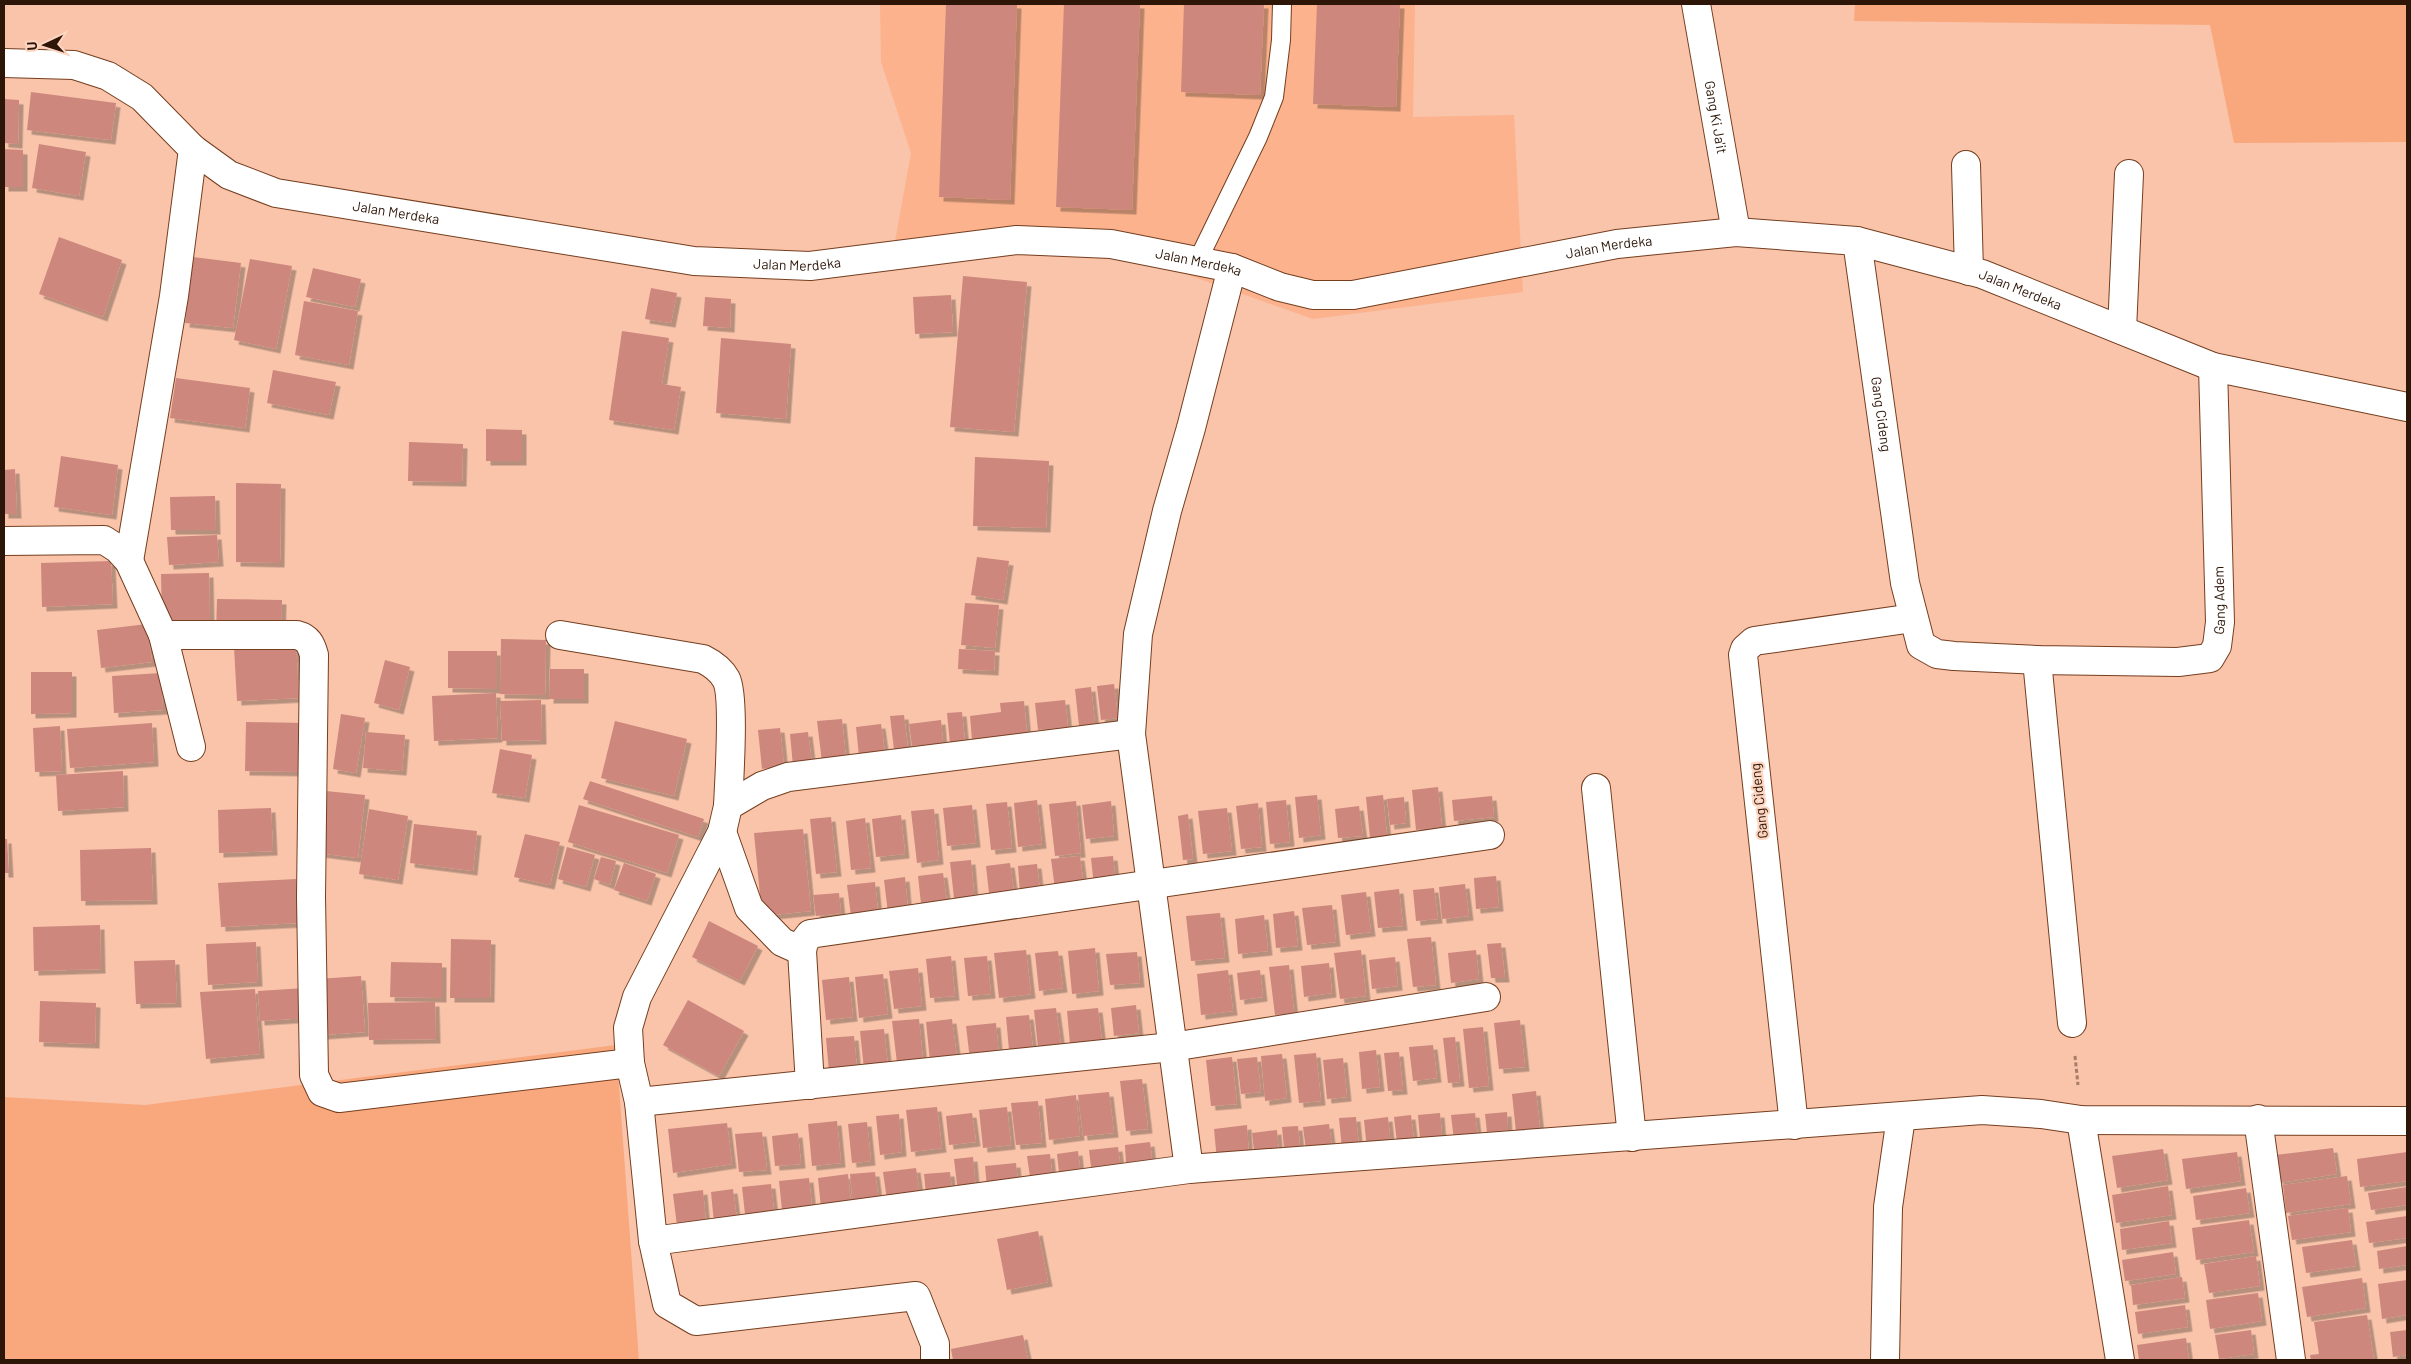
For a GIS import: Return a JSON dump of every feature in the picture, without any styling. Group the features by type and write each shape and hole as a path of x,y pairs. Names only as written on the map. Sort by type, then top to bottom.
{"street":[{"name":"Gang Ki Ja'it","path":"1696,4 1736,232"},
{"name":"Jalan Merdeka","path":"4,63 74,65 108,76 142,97 193,148 229,175 276,193 694,261 810,266 1017,240 1111,244 1232,268 1280,287 1313,295 1353,295 1617,244 1736,232 1857,241 1969,271 2213,367 2407,407"},
{"path":"129,560 174,296 193,148"},
{"path":"1966,165 1969,271"},
{"path":"2122,330 2129,174"},
{"name":"Gang Cideng","path":"1857,241 1905,583 1921,645 1937,654 2037,660"},
{"path":"1189,1169 1132,734 1138,634 1167,511 1192,428 1232,268"},
{"name":"Gang Adem","path":"2037,660 2195,661 2210,658 2217,646 2220,622 2213,367"},
{"path":"4,541 104,540 118,549 129,560 163,635 191,747"},
{"name":"Gang Cideng","path":"1794,1125 1743,655 1745,649 1754,641 1913,618"},
{"path":"163,635 297,635 305,637 311,645 314,655 311,897 314,1076 322,1092 340,1098 630,1064"},
{"path":"560,636 703,659 714,665 727,680 731,698 725,819 749,908 782,942 802,951"},
{"path":"2037,660 2072,1023"},
{"path":"935,1360 935,1344 916,1296 696,1321 667,1304 653,1241 639,1102 630,1064 628,1028 637,997 725,819 762,786 788,777 1132,734"},
{"path":"1596,788 1632,1137"},
{"path":"810,1085 802,951 804,942 810,934 1490,835"},
{"path":"639,1102 1172,1047 1486,997"},
{"path":"653,1241 1189,1169 1982,1110 2041,1114 2081,1120 2407,1120"},
{"path":"1885,1360 1888,1207 1901,1117"},
{"path":"2258,1119 2291,1360"},
{"path":"2081,1120 2120,1360"}],"lane":[{"path":"1198,260 1258,137 1274,96 1281,40 1282,4"}],"path":[{"path":"2072,1023 2081,1120"}],"shaded area":[{"path":"880,4 1415,4 1413,117 1514,115 1523,292 1313,319 1123,252 894,247 911,153 881,62"},
{"path":"1855,4 2407,4 2407,142 2234,143 2210,25 1854,21"},
{"path":"616,1045 639,1360 4,1360 4,1097 145,1105"}],"building":[{"path":"946,4 1017,4 1010,200 939,197"},
{"path":"1064,4 1140,4 1132,210 1056,207"},
{"path":"1184,4 1264,4 1260,95 1181,92"},
{"path":"1317,4 1400,4 1396,107 1313,104"},
{"path":"31,92 116,103 111,140 27,130"},
{"path":"4,99 19,100 18,144 4,143"},
{"path":"39,144 86,152 79,196 32,188"},
{"path":"4,149 23,150 23,187 4,187"},
{"path":"59,237 122,260 103,317 39,294"},
{"path":"193,257 241,263 233,328 185,323"},
{"path":"250,259 292,266 276,349 234,340"},
{"path":"313,268 361,279 355,307 306,297"},
{"path":"963,276 1027,282 1014,432 950,427"},
{"path":"651,288 677,293 671,323 645,319"},
{"path":"951,295 953,332 915,334 913,297"},
{"path":"705,297 731,299 730,328 703,326"},
{"path":"304,301 358,311 349,365 295,355"},
{"path":"622,331 669,338 662,384 681,387 674,430 609,420"},
{"path":"721,338 791,344 786,419 716,413"},
{"path":"273,370 336,382 329,415 267,403"},
{"path":"176,378 250,388 245,428 170,418"},
{"path":"486,429 522,430 522,461 486,461"},
{"path":"409,442 463,444 462,482 408,481"},
{"path":"61,456 118,465 112,515 54,507"},
{"path":"975,457 1049,461 1046,528 973,526"},
{"path":"15,469 17,514 4,514 4,470"},
{"path":"236,483 281,484 280,563 236,562"},
{"path":"215,496 216,530 171,530 170,497"},
{"path":"217,535 219,562 169,565 167,537"},
{"path":"977,557 1009,561 1003,600 971,595"},
{"path":"111,561 113,604 42,607 41,563"},
{"path":"209,573 210,621 162,622 161,574"},
{"path":"217,599 282,600 281,634 216,633"},
{"path":"965,603 999,605 995,648 961,645"},
{"path":"147,624 152,662 101,668 97,630"},
{"path":"501,639 546,640 545,695 500,694"},
{"path":"296,644 299,698 237,701 234,647"},
{"path":"959,649 995,651 994,671 958,669"},
{"path":"448,651 497,651 497,689 448,688"},
{"path":"385,660 410,667 399,710 374,703"},
{"path":"550,669 584,669 584,699 549,699"},
{"path":"31,672 72,672 72,713 31,714"},
{"path":"161,673 163,710 114,713 112,676"},
{"path":"1114,684 1118,718 1101,720 1097,686"},
{"path":"1091,687 1095,724 1079,726 1075,689"},
{"path":"496,693 498,738 434,741 432,696"},
{"path":"541,700 542,740 502,741 500,701"},
{"path":"1065,700 1068,727 1038,730 1035,703"},
{"path":"1024,701 1027,734 972,740 970,716 1001,712 1000,703"},
{"path":"962,712 965,743 950,744 947,713"},
{"path":"341,714 365,718 356,773 333,769"},
{"path":"904,715 909,757 895,758 890,716"},
{"path":"842,719 846,759 822,762 817,721"},
{"path":"941,720 943,743 912,746 909,724"},
{"path":"615,721 687,739 674,796 601,778"},
{"path":"246,722 307,723 307,772 245,771"},
{"path":"152,723 154,762 70,768 67,729"},
{"path":"881,724 885,753 859,756 856,727"},
{"path":"60,726 62,771 35,772 33,728"},
{"path":"780,728 784,766 762,769 758,730"},
{"path":"366,732 405,735 402,771 363,768"},
{"path":"808,732 812,764 793,766 790,734"},
{"path":"500,749 532,755 525,798 492,793"},
{"path":"123,771 124,807 58,811 56,775"},
{"path":"590,781 704,819 698,837 583,799"},
{"path":"1438,787 1442,827 1416,830 1412,790"},
{"path":"326,791 365,795 358,858 319,853"},
{"path":"1317,795 1321,835 1299,838 1295,797"},
{"path":"1383,795 1387,836 1370,838 1366,797"},
{"path":"1492,796 1494,817 1454,821 1452,800"},
{"path":"1404,797 1406,823 1390,825 1387,799"},
{"path":"1037,800 1042,844 1018,847 1014,803"},
{"path":"1286,800 1290,842 1270,844 1266,802"},
{"path":"1076,801 1081,853 1055,856 1049,804"},
{"path":"1111,801 1114,836 1086,839 1082,805"},
{"path":"1007,802 1012,848 991,850 986,804"},
{"path":"1258,803 1262,847 1241,849 1236,806"},
{"path":"579,805 679,835 667,873 568,842"},
{"path":"972,805 976,843 947,846 943,808"},
{"path":"1359,806 1363,836 1338,838 1335,809"},
{"path":"271,808 273,851 219,853 218,810"},
{"path":"1227,808 1232,851 1203,854 1198,811"},
{"path":"369,809 408,816 398,880 359,874"},
{"path":"934,809 939,860 917,863 911,811"},
{"path":"1188,814 1193,859 1183,860 1178,816"},
{"path":"901,815 905,854 876,857 872,819"},
{"path":"831,817 837,872 816,874 810,819"},
{"path":"865,818 871,868 851,870 846,821"},
{"path":"414,824 477,831 473,871 410,863"},
{"path":"803,829 811,911 762,916 754,833"},
{"path":"525,834 560,842 550,885 514,877"},
{"path":"4,839 7,839 9,873 4,873"},
{"path":"567,847 595,855 586,887 558,879"},
{"path":"151,848 153,900 81,901 80,850"},
{"path":"1080,856 1084,887 1055,889 1051,859"},
{"path":"1113,856 1116,884 1094,886 1091,858"},
{"path":"601,857 616,861 610,885 594,879"},
{"path":"971,860 975,905 955,907 950,862"},
{"path":"624,863 656,874 647,901 614,890"},
{"path":"1010,863 1015,899 990,902 986,866"},
{"path":"1037,864 1040,892 1020,894 1018,866"},
{"path":"943,873 948,909 922,913 918,876"},
{"path":"1496,876 1499,907 1476,909 1474,878"},
{"path":"905,877 908,910 888,913 884,880"},
{"path":"296,879 299,923 221,927 218,883"},
{"path":"875,882 878,912 851,916 847,885"},
{"path":"1465,884 1469,916 1442,919 1439,887"},
{"path":"1434,888 1438,919 1416,921 1413,890"},
{"path":"1399,889 1403,926 1378,928 1374,892"},
{"path":"1366,892 1371,932 1346,935 1341,895"},
{"path":"839,893 841,913 816,916 813,895"},
{"path":"1332,905 1336,942 1307,945 1302,908"},
{"path":"1294,911 1298,946 1276,948 1273,914"},
{"path":"1220,913 1225,958 1191,961 1186,916"},
{"path":"1264,915 1268,951 1238,954 1235,919"},
{"path":"709,921 758,946 740,981 692,957"},
{"path":"100,925 101,969 34,971 33,927"},
{"path":"1431,937 1436,985 1413,987 1407,939"},
{"path":"451,939 491,940 490,998 450,998"},
{"path":"256,942 258,982 208,985 206,944"},
{"path":"1501,943 1505,978 1491,978 1487,944"},
{"path":"1095,948 1099,991 1072,994 1068,951"},
{"path":"1026,950 1031,994 999,998 994,953"},
{"path":"1361,950 1366,996 1340,999 1334,953"},
{"path":"1476,950 1479,979 1451,983 1448,953"},
{"path":"1058,951 1063,988 1039,991 1035,953"},
{"path":"1137,952 1140,983 1110,985 1106,954"},
{"path":"951,956 955,996 930,998 926,959"},
{"path":"987,956 991,994 968,996 964,958"},
{"path":"1395,957 1398,986 1372,989 1369,960"},
{"path":"175,960 177,1003 136,1004 134,961"},
{"path":"391,962 442,963 442,998 390,997"},
{"path":"1329,963 1332,993 1304,997 1301,966"},
{"path":"1289,965 1294,1013 1275,1015 1269,967"},
{"path":"918,968 922,1006 894,1009 889,971"},
{"path":"1228,970 1233,1011 1201,1015 1197,974"},
{"path":"1260,970 1263,997 1240,1000 1237,973"},
{"path":"883,974 888,1014 859,1018 855,977"},
{"path":"361,976 365,1032 322,1035 318,979"},
{"path":"849,977 853,1017 826,1020 822,980"},
{"path":"305,988 307,1018 260,1021 258,991"},
{"path":"255,989 260,1054 206,1059 200,992"},
{"path":"688,1000 744,1031 719,1076 663,1045"},
{"path":"40,1001 96,1003 95,1044 39,1042"},
{"path":"435,1002 436,1039 369,1040 368,1003"},
{"path":"1136,1005 1139,1033 1114,1036 1111,1008"},
{"path":"1056,1008 1061,1045 1038,1048 1034,1010"},
{"path":"1098,1008 1102,1041 1070,1044 1067,1011"},
{"path":"1029,1015 1033,1048 1009,1050 1006,1017"},
{"path":"919,1019 923,1060 897,1063 892,1021"},
{"path":"952,1019 957,1058 930,1061 926,1022"},
{"path":"1520,1020 1525,1067 1499,1069 1494,1023"},
{"path":"996,1023 999,1057 970,1060 966,1026"},
{"path":"1483,1027 1489,1086 1469,1088 1463,1029"},
{"path":"884,1029 888,1067 864,1069 860,1031"},
{"path":"854,1036 857,1069 829,1072 826,1038"},
{"path":"1455,1037 1460,1082 1448,1083 1443,1038"},
{"path":"1433,1045 1437,1078 1413,1081 1409,1047"},
{"path":"1376,1050 1380,1087 1362,1089 1359,1052"},
{"path":"1399,1052 1403,1090 1388,1091 1384,1053"},
{"path":"1316,1053 1321,1101 1299,1103 1294,1055"},
{"path":"1282,1054 1287,1098 1265,1101 1261,1056"},
{"path":"1232,1057 1237,1104 1211,1106 1206,1060"},
{"path":"1257,1057 1261,1092 1241,1094 1237,1059"},
{"path":"1343,1058 1347,1097 1327,1099 1323,1060"},
{"path":"1142,1079 1148,1129 1126,1131 1120,1081"},
{"path":"1536,1091 1540,1129 1516,1132 1512,1094"},
{"path":"1109,1092 1114,1133 1083,1136 1078,1095"},
{"path":"1076,1095 1080,1136 1049,1140 1045,1099"},
{"path":"1038,1101 1042,1143 1016,1145 1011,1103"},
{"path":"937,1107 942,1148 911,1152 906,1110"},
{"path":"1007,1107 1011,1145 983,1148 979,1110"},
{"path":"1507,1112 1508,1130 1487,1132 1485,1114"},
{"path":"972,1113 976,1142 949,1145 946,1116"},
{"path":"1440,1113 1442,1136 1420,1139 1418,1115"},
{"path":"1475,1113 1478,1138 1454,1140 1451,1115"},
{"path":"899,1114 902,1152 880,1155 876,1116"},
{"path":"1411,1115 1415,1149 1398,1151 1394,1117"},
{"path":"1356,1117 1359,1147 1342,1149 1339,1118"},
{"path":"1388,1117 1391,1147 1367,1150 1364,1120"},
{"path":"837,1121 841,1163 812,1166 808,1124"},
{"path":"867,1122 871,1161 852,1163 848,1124"},
{"path":"727,1123 732,1164 673,1173 668,1129"},
{"path":"1329,1124 1332,1148 1306,1150 1303,1127"},
{"path":"1247,1125 1249,1157 1217,1161 1214,1129"},
{"path":"1298,1126 1301,1157 1285,1159 1282,1127"},
{"path":"1277,1130 1279,1156 1255,1159 1252,1133"},
{"path":"762,1132 767,1170 739,1172 735,1134"},
{"path":"798,1133 801,1164 775,1166 772,1136"},
{"path":"1150,1142 1152,1159 1126,1163 1125,1145"},
{"path":"1118,1147 1121,1172 1092,1175 1089,1150"},
{"path":"2333,1148 2337,1174 2279,1183 2275,1155"},
{"path":"2163,1149 2168,1180 2117,1188 2112,1156"},
{"path":"1078,1151 1081,1178 1060,1181 1057,1154"},
{"path":"2237,1152 2241,1181 2186,1189 2182,1159"},
{"path":"2407,1152 2407,1181 2360,1187 2357,1159"},
{"path":"1050,1154 1053,1182 1031,1184 1027,1156"},
{"path":"973,1157 976,1191 958,1193 954,1159"},
{"path":"1016,1163 1018,1184 987,1187 985,1166"},
{"path":"916,1168 920,1196 887,1200 883,1172"},
{"path":"875,1172 879,1202 853,1205 850,1174"},
{"path":"950,1172 952,1191 926,1194 924,1174"},
{"path":"848,1174 851,1205 821,1208 818,1178"},
{"path":"2347,1176 2351,1204 2286,1213 2283,1185"},
{"path":"809,1178 812,1207 782,1210 779,1181"},
{"path":"771,1184 774,1211 745,1214 742,1187"},
{"path":"2168,1186 2172,1215 2116,1223 2112,1195"},
{"path":"2407,1187 2407,1205 2371,1210 2368,1193"},
{"path":"2246,1188 2250,1213 2196,1220 2193,1196"},
{"path":"733,1189 737,1220 714,1223 711,1192"},
{"path":"703,1190 706,1223 677,1226 673,1194"},
{"path":"2348,1208 2351,1232 2292,1240 2288,1216"},
{"path":"2407,1216 2407,1238 2369,1243 2366,1222"},
{"path":"2249,1220 2254,1252 2196,1260 2192,1228"},
{"path":"2169,1221 2172,1243 2122,1250 2120,1229"},
{"path":"1038,1231 1048,1282 1007,1290 997,1239"},
{"path":"2352,1240 2356,1266 2306,1273 2302,1247"},
{"path":"2407,1246 2407,1265 2379,1269 2377,1251"},
{"path":"2173,1252 2176,1274 2125,1281 2122,1260"},
{"path":"2256,1256 2260,1286 2209,1293 2204,1264"},
{"path":"2182,1277 2185,1298 2133,1305 2131,1285"},
{"path":"2362,1278 2366,1308 2307,1317 2302,1287"},
{"path":"2407,1280 2407,1315 2382,1319 2378,1284"},
{"path":"2258,1293 2262,1321 2210,1329 2206,1300"},
{"path":"2185,1305 2188,1327 2138,1334 2135,1312"},
{"path":"2367,1315 2374,1360 2311,1360 2310,1355 2319,1354 2314,1322"},
{"path":"2251,1330 2254,1354 2219,1359 2215,1335"},
{"path":"2407,1330 2407,1355 2393,1357 2390,1332"},
{"path":"1023,1335 1028,1360 953,1360 951,1349"},
{"path":"2186,1338 2189,1360 2139,1360 2137,1345"}]}
